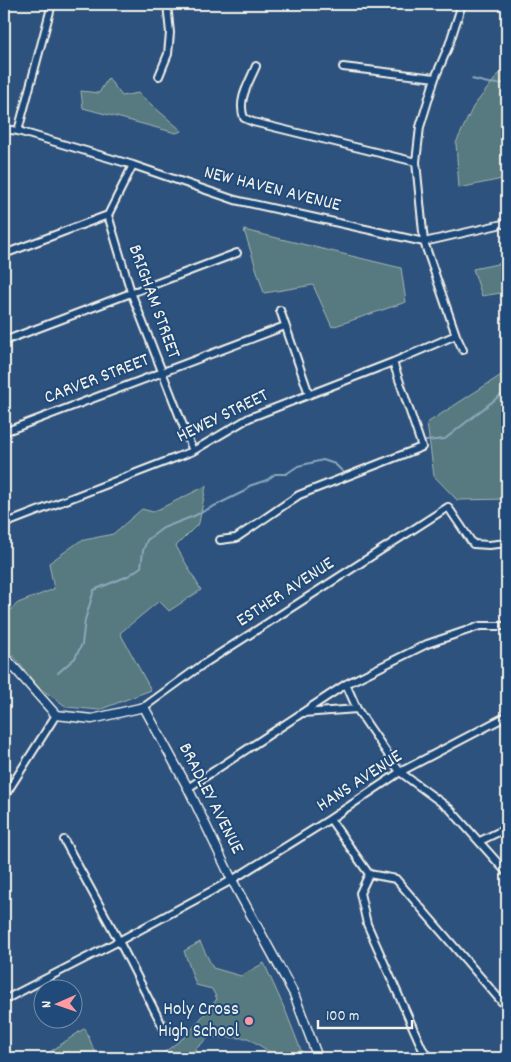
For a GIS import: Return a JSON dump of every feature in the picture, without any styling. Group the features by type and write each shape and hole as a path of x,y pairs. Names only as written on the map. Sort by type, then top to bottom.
{"street":[{"path":"18,131 52,4"},
{"path":"159,76 168,54 170,33 166,4"},
{"path":"462,4 449,45 435,78 420,127 416,162 424,242 463,350"},
{"path":"256,66 242,101 241,109 244,118 253,122 416,162"},
{"path":"343,67 435,78"},
{"name":"NEW HAVEN AVENUE","path":"4,129 18,131 133,165 235,200 424,242 507,224"},
{"path":"4,254 108,215 133,165"},
{"name":"BRIGHAM STREET","path":"108,215 130,292 192,450"},
{"path":"4,341 237,253"},
{"path":"280,310 309,394"},
{"name":"CARVER STREET","path":"4,432 285,326"},
{"name":"HEWEY STREET","path":"4,524 192,450 249,418 393,362 456,335"},
{"path":"220,540 236,538 299,495 422,447 393,362"},
{"name":"ESTHER AVENUE","path":"144,708 202,665 448,507 471,542 483,545 507,543"},
{"path":"188,788 346,684 427,644 480,626 507,626"},
{"path":"4,656 56,715 92,719 144,708"},
{"path":"346,684 357,709 400,772 450,809 507,872"},
{"name":"BRADLEY AVENUE","path":"144,708 188,788 232,880 294,994 318,1058"},
{"path":"301,713 357,709"},
{"path":"4,797 56,715"},
{"name":"HANS AVENUE","path":"4,1000 232,880 330,819 400,772 507,716"},
{"path":"330,819 369,874 396,879 507,1008"},
{"path":"480,841 507,828"},
{"path":"64,840 164,1029"},
{"path":"369,874 360,893 367,924 422,1048 429,1058"}],"green space":[{"path":"507,68 507,178 459,188 456,143 473,107 498,75"},
{"path":"108,78 122,96 138,93 182,131 176,133 83,108 81,91 99,93"},
{"path":"244,230 401,268 406,302 332,327 313,285 264,293"},
{"path":"507,262 507,292 482,296 473,269"},
{"path":"507,328 507,499 457,500 434,476 427,423 506,372 501,334"},
{"path":"206,486 199,523 176,546 201,590 169,611 159,601 120,633 151,690 99,710 67,707 38,687 4,644 4,616 18,603 54,589 49,563 80,541 113,534 142,509 153,512"},
{"name":"Holy Cross High School","path":"200,942 213,968 241,976 264,963 304,1058 276,1058 273,1054 248,1038 209,1037 188,1056 157,1058 187,1035 217,999 212,989 196,985 184,951"},
{"path":"85,1028 96,1055 101,1051 104,1058 41,1058"}],"waterway":[{"path":"472,79 494,84 507,82"},
{"path":"426,441 445,439 507,390"},
{"path":"58,673 75,658 82,644 85,620 94,590 128,576 141,567 143,551 147,540 163,528 194,516 245,491 249,486 267,480 275,474 286,474 298,466 323,460 335,464 343,472"}],"place":[{"name":"Holy Cross High School","path":"249,1021"}]}
